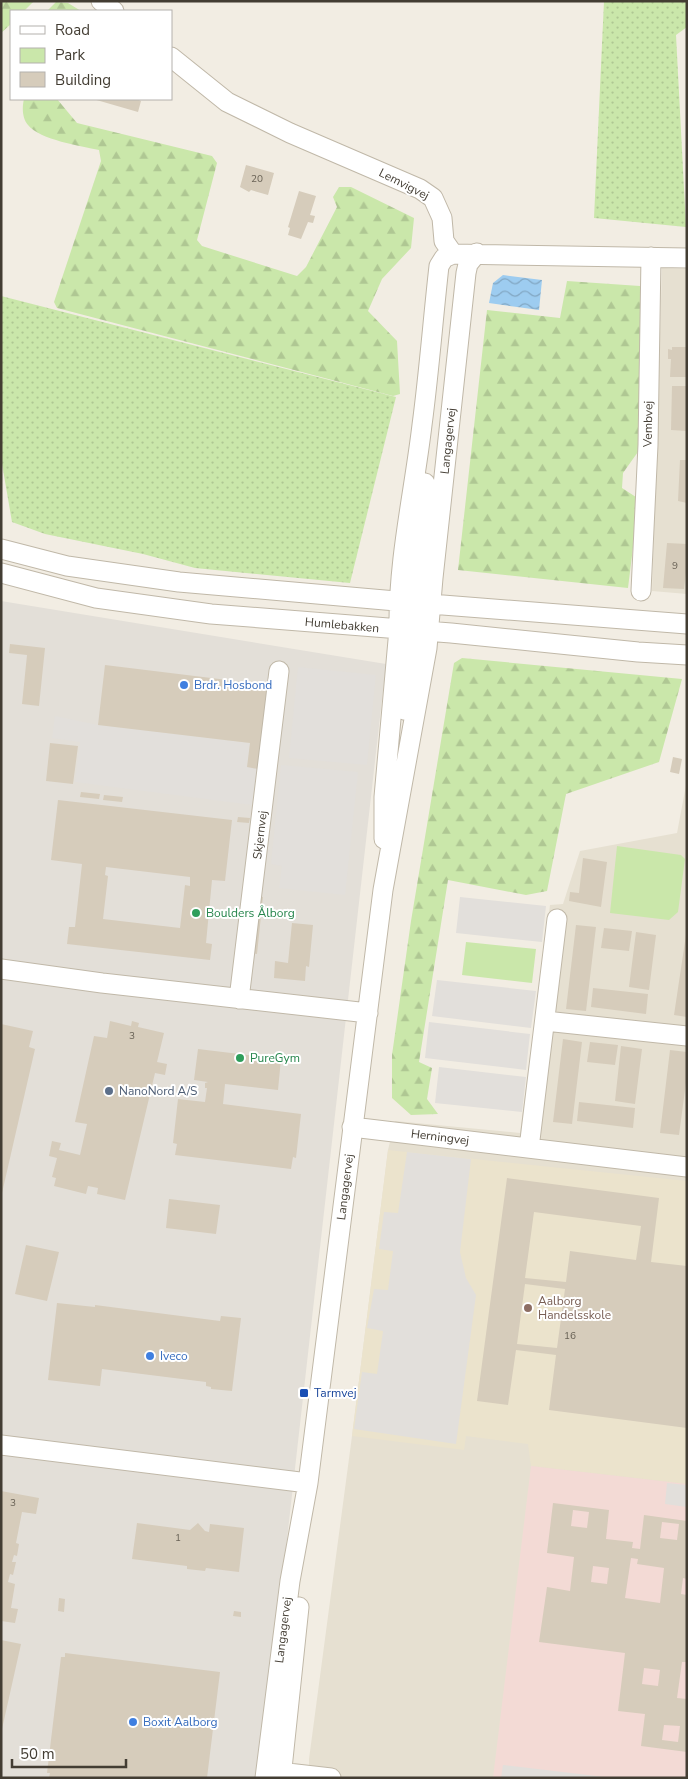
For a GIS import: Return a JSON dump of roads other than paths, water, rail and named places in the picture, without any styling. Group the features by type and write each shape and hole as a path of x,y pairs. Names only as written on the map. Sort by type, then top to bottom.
{"street":[{"path":"101,1 113,10"},
{"name":"Lemvigvej","path":"172,58 227,102 290,133 420,189 433,198 442,218 444,241 453,254"},
{"name":"Langagervej","path":"414,603 466,272 468,264 477,253"},
{"path":"453,254 687,258"},
{"name":"Langagervej","path":"273,1775 302,1582 308,1483 383,890 404,776 401,738 413,630 427,458 422,425 439,266 444,258 453,254"},
{"name":"Vembvej","path":"642,591 648,445 651,257"},
{"path":"1,549 67,566 179,582 414,603 687,624"},
{"name":"Humlebakken","path":"1,573 96,598 211,614 687,655"},
{"path":"413,630 414,603"},
{"name":"Langagervej","path":"383,890 384,797 413,630"},
{"name":"Skjernvej","path":"239,999 279,671"},
{"path":"529,1148 557,919"},
{"path":"1,969 102,983 368,1013"},
{"path":"545,1021 687,1036"},
{"name":"Herningvej","path":"352,1127 687,1167"},
{"path":"1,1445 308,1483"},
{"path":"273,1775 331,1778"}],"water":[{"path":"503,275 542,280 539,310 489,303 493,283"}],"place":[{"name":"Brdr. Hosbond","path":"184,685"},
{"name":"Boulders Ålborg","path":"196,913"},
{"name":"PureGym","path":"240,1058"},
{"name":"NanoNord A/S","path":"109,1091"},
{"name":"Aalborg Handelsskole","path":"528,1308"},
{"name":"Iveco","path":"150,1356"},
{"name":"Tarmvej","path":"304,1393"},
{"name":"Boxit Aalborg","path":"133,1722"}]}
